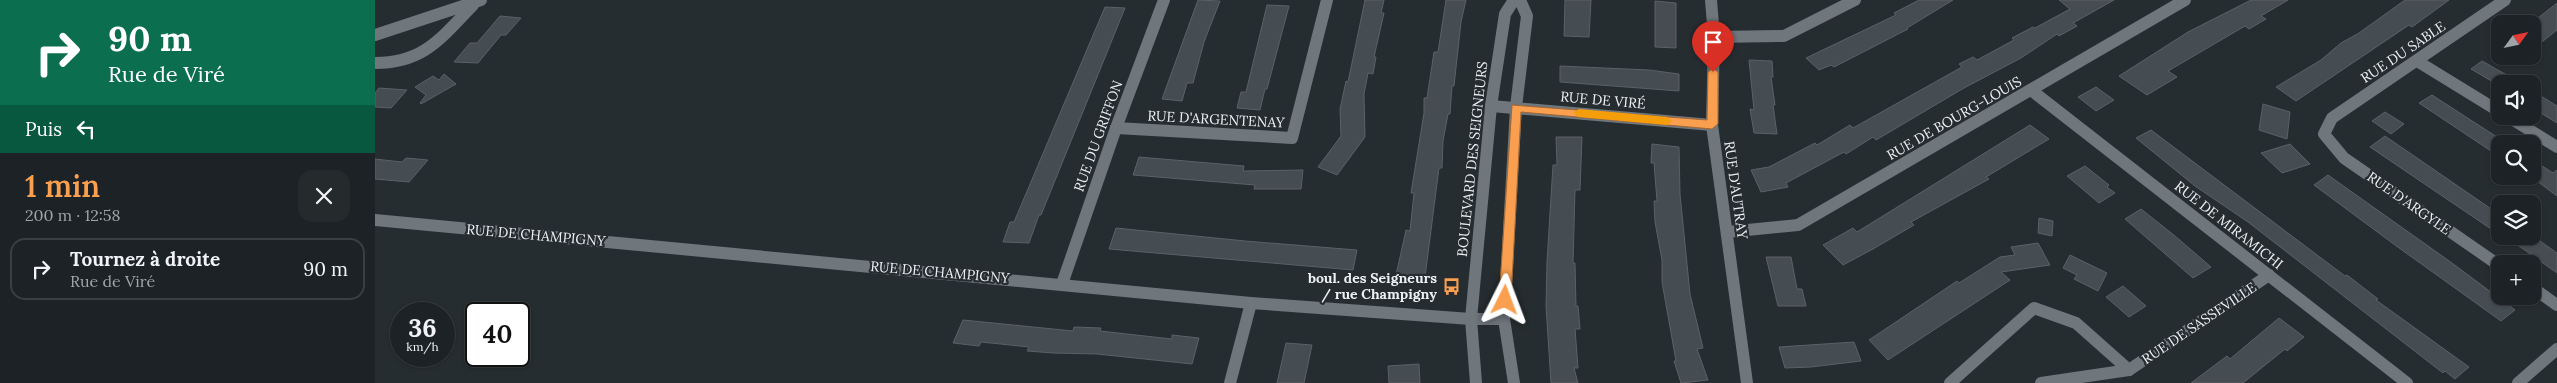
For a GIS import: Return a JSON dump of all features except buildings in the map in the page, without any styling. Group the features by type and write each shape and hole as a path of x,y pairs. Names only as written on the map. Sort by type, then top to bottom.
{"street":[{"name":"RUE DU GRIFFON","path":"1062,284 1116,128 1164,0"},
{"name":"RUE D'ARGENTENAY","path":"1116,128 1292,138 1327,0"},
{"name":"BOULEVARD DES SEIGNEURS","path":"1476,383 1471,319 1491,106 1505,14 1514,0"},
{"path":"1514,383 1504,319 1516,107 1527,16 1520,0"},
{"name":"RUE D'AUTRAY","path":"1711,0 1714,37 1712,124 1747,383"},
{"path":"1714,37 1784,36 1855,0"},
{"name":"RUE DE BOURG-LOUIS","path":"1727,232 1798,225 2185,0"},
{"name":"RUE DU SABLE","path":"2323,134 2332,118 2505,0"},
{"path":"375,35 477,2"},
{"path":"375,63 395,64 414,59 429,50 477,2"},
{"path":"2417,61 2491,106"},
{"name":"RUE DE MIRAMICHI","path":"2031,90 2407,383"},
{"name":"RUE DE VIRÉ","path":"1491,106 1712,124"},
{"path":"2522,125 2557,147"},
{"name":"RUE D'ARGYLE","path":"2323,134 2344,158 2491,260"},
{"name":"RUE DE CHAMPIGNY","path":"375,220 1251,303 1471,319 1504,319"},
{"name":"RUE DE SASSEVILLE","path":"2041,383 2129,370 2269,275"},
{"path":"2541,294 2557,305"},
{"path":"1230,383 1251,303"},
{"name":"RUE DE SASSEVILLE","path":"1950,383 2034,308 2076,323 2129,370"},
{"path":"2518,383 2557,349"}],"slow traffic":[{"path":"1579,113 1667,121"}],"place":[{"name":"boul. des Seigneurs / rue Champigny","path":"1451,286"}],"route":[{"path":"1505,300 1516,107 1712,124 1713,72"}]}
